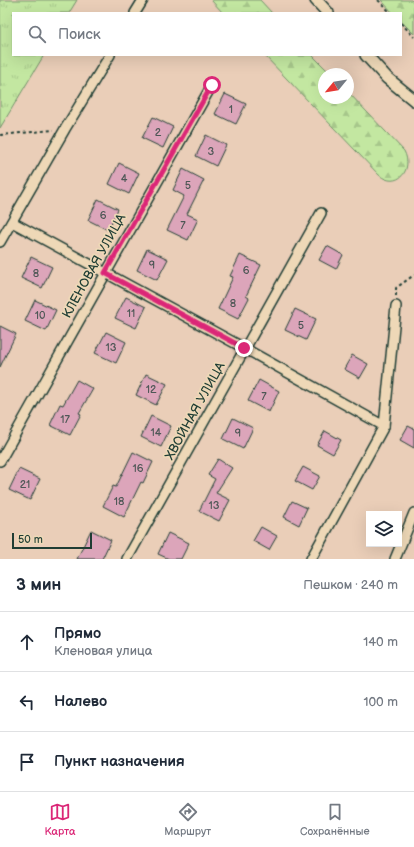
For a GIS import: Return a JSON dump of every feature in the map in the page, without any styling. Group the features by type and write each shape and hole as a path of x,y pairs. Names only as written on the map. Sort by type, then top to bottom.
{"street":[{"path":"136,12 143,0"},
{"path":"316,0 327,12"},
{"path":"0,242 65,129 109,56"},
{"path":"367,56 387,78 414,100"},
{"name":"КЛЕНОВАЯ УЛИЦА","path":"0,461 212,85"},
{"name":"ХВОЙНАЯ УЛИЦА","path":"127,559 321,213"},
{"path":"12,222 384,426"},
{"path":"311,559 384,426 396,306"},
{"path":"395,559 414,513"}],"path":[{"path":"378,0 390,12"},
{"path":"402,25 414,37"},
{"path":"0,135 65,129"},
{"path":"396,306 396,288 414,275"}],"green space":[{"path":"0,0 77,0 70,12 12,12 12,56 43,56 0,128"},
{"path":"211,0 260,0 271,12 222,12"},
{"path":"381,0 411,0 414,3 414,34 402,22 402,12 392,12"},
{"path":"265,56 313,56 325,68 318,68 318,104 354,104 354,98 404,151 407,158 407,165 402,176 392,180 386,179 379,175"}],"building":[{"path":"225,94 246,104 236,124 215,114"},
{"path":"153,117 173,127 163,148 142,138"},
{"path":"206,135 226,145 216,166 196,156"},
{"path":"119,163 139,173 129,194 109,184"},
{"path":"183,169 204,180 187,214 198,219 188,240 167,230 184,196 173,190"},
{"path":"98,199 118,209 108,230 88,220"},
{"path":"327,246 343,255 336,269 319,260"},
{"path":"147,249 168,259 157,280 137,270"},
{"path":"240,255 261,265 246,296 249,298 238,319 218,309 233,277 230,276"},
{"path":"31,257 52,267 42,288 21,278"},
{"path":"126,297 146,307 136,328 115,318"},
{"path":"35,300 56,310 46,331 25,321"},
{"path":"295,309 316,319 306,340 285,330"},
{"path":"0,326 16,334 0,367"},
{"path":"106,332 126,342 116,363 95,353"},
{"path":"352,355 368,364 360,378 344,369"},
{"path":"146,374 167,384 156,405 136,395"},
{"path":"77,380 93,389 79,413 81,414 70,435 50,425 60,404 63,405"},
{"path":"259,380 279,391 269,412 248,401"},
{"path":"151,416 171,426 161,447 141,437"},
{"path":"233,418 253,428 243,449 223,439"},
{"path":"408,426 414,429 414,448 400,440"},
{"path":"325,431 341,440 333,454 317,445"},
{"path":"133,452 153,462 143,483 141,482 124,517 103,506 113,486 116,487"},
{"path":"218,459 232,468 216,493 230,500 219,521 199,511 215,479 208,475"},
{"path":"303,467 320,476 312,490 295,481"},
{"path":"19,469 40,479 30,500 9,490"},
{"path":"292,501 307,508 299,525 284,517"},
{"path":"261,527 277,536 269,550 253,541"},
{"path":"91,530 111,540 102,559 77,559"},
{"path":"168,533 189,543 181,559 169,559 158,554"}],"route":[{"path":"212,85 105,273 244,348"}]}
